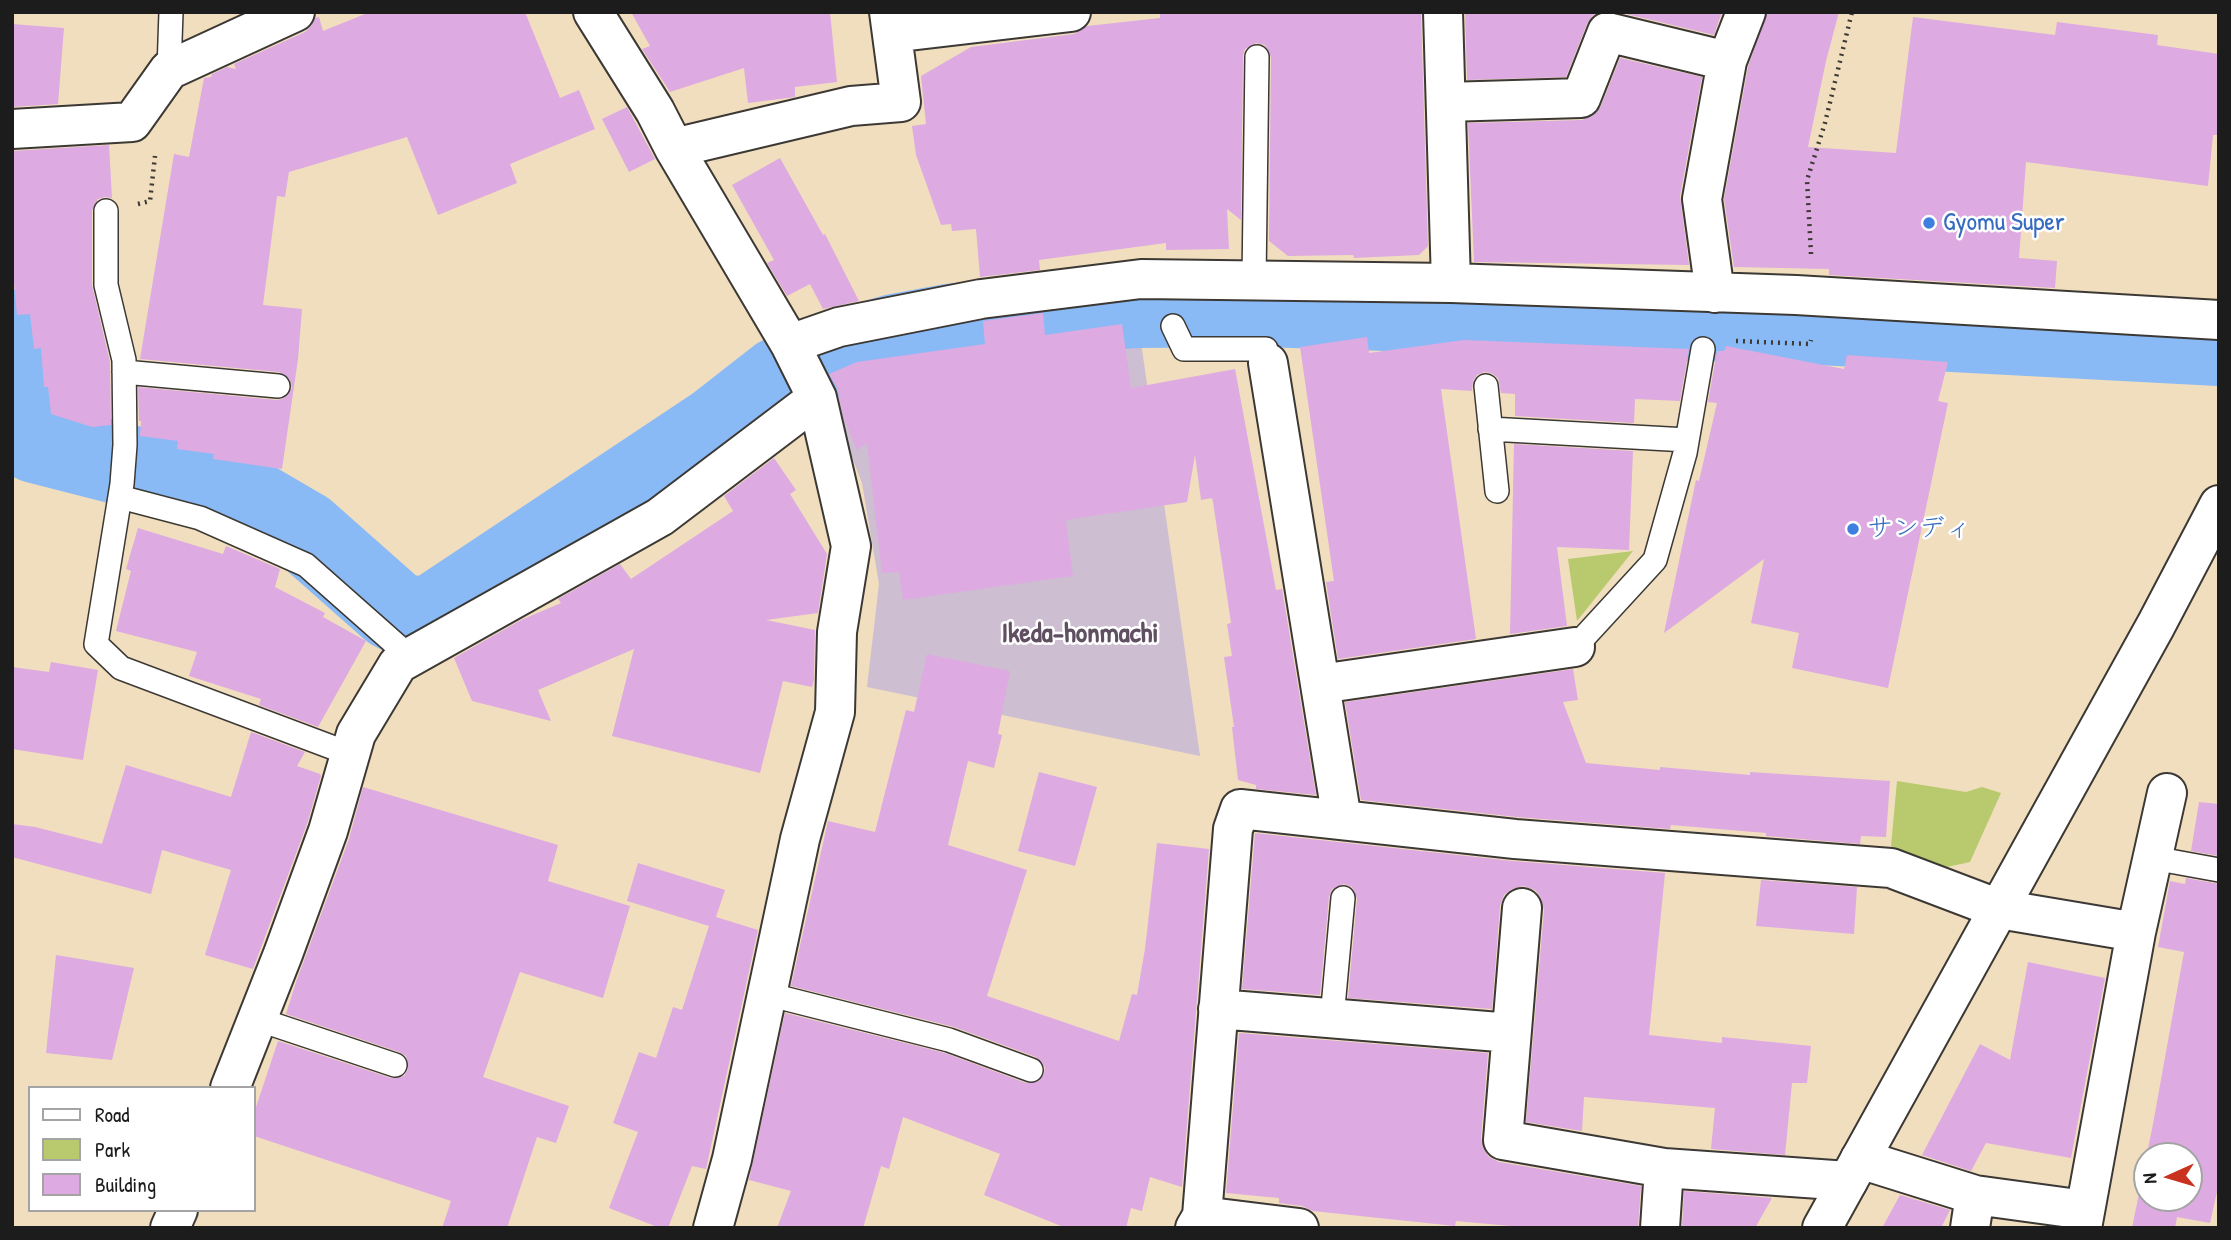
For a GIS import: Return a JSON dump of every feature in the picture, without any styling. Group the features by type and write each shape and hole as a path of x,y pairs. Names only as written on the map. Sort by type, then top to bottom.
{"street":[{"path":"12,129 132,122 169,70 295,12"},
{"path":"593,12 655,111 802,368 851,547 837,632 835,712 800,839 732,1159 713,1228"},
{"path":"674,148 851,106 901,102 891,23 1070,12"},
{"path":"1443,12 1451,283"},
{"path":"1715,293 1702,200 1727,61 1746,12"},
{"path":"1446,102 1581,99 1607,32 1727,61"},
{"path":"230,1086 328,831 356,734 398,664 660,517 839,327 981,299 1141,279 1451,283 1813,296 2219,320"},
{"path":"1268,363 1342,820"},
{"path":"1822,1228 2156,625 2219,506"},
{"path":"1320,684 1575,647"},
{"path":"1522,908 1503,1140 1664,1168 1854,1170 1972,1211 2083,1219 2136,932 2167,793"},
{"path":"1299,1228 1198,1222 1233,829 1240,809 1515,839 1891,868 1999,909 2136,932"},
{"path":"1218,1009 1511,1033"},
{"path":"1660,1228 1664,1168"},
{"path":"170,1228 177,1212"}],"lane":[{"path":"169,70 171,12"},
{"path":"1254,280 1257,57"},
{"path":"106,211 106,285 124,360 125,445 121,491 96,644 121,667 350,754"},
{"path":"1173,326 1184,349 1266,349 1268,363"},
{"path":"1575,647 1655,560 1687,440 1703,349"},
{"path":"124,372 278,386"},
{"path":"1486,386 1497,491"},
{"path":"1490,429 1687,440"},
{"path":"121,491 200,518 306,565 410,657"},
{"path":"2153,858 2219,870"},
{"path":"1332,1018 1343,898"},
{"path":"767,994 949,1040 1031,1069"},
{"path":"257,1019 395,1065"}],"path":[{"path":"1813,296 1807,180 1825,123 1852,12"},
{"path":"1703,349 1714,340 1810,344"}],"shaded area":[{"path":"1137,314 1200,756 867,687 879,584 862,483 820,375 874,350"}],"green space":[{"path":"1633,551 1577,621 1568,559"},
{"path":"1897,781 1966,792 1982,787 2001,793 1970,862 1938,869 1891,846"}],"building":[{"path":"370,12 525,12 560,98 579,90 595,129 510,164 517,183 438,215 407,137 289,172 285,197 277,196 263,305 302,309 298,359 282,469 213,459 214,454 177,449 178,441 140,436 138,387 277,400 284,398 292,388 290,380 279,372 140,359 174,154 189,157 204,78 211,77 227,67 236,69 234,64 305,32 315,18 319,17 323,31"},
{"path":"631,12 830,12 837,82 795,87 795,97 748,103 744,68 670,92 642,49 650,46"},
{"path":"1421,12 1428,246 1419,255 1354,258 1353,255 1288,256 1269,241 1271,57 1265,45 1256,43 1245,49 1243,56 1241,220 1227,209 1229,249 1166,250 1166,243 1039,260 1040,270 980,277 976,229 952,231 951,224 941,225 916,155 912,126 926,124 921,76 971,47 1074,34 1087,26 1160,18 1160,14"},
{"path":"1465,12 1599,12 1592,16 1587,24 1566,77 1467,80"},
{"path":"1618,12 1722,12 1714,35"},
{"path":"1767,12 1839,12 1808,147 1896,153 1913,17 2055,35 2057,22 2158,35 2157,45 2219,54 2219,135 2213,135 2208,186 2026,162 2019,258 2057,261 2055,288 1829,275 1829,269 1734,267 1724,199 1748,67"},
{"path":"12,24 64,28 58,104 12,107"},
{"path":"1620,58 1702,77 1680,196 1689,265 1474,262 1468,123 1582,120 1593,116 1601,106"},
{"path":"627,107 655,159 629,172 602,119"},
{"path":"109,145 112,198 98,199 92,211 92,285 110,362 111,425 92,427 51,414 48,387 44,387 41,348 34,349 30,314 17,315 12,262 12,151"},
{"path":"780,158 823,235 825,234 859,301 823,309 810,284 787,296 767,263 774,260 732,185"},
{"path":"1043,313 1045,335 1122,324 1131,388 1235,369 1276,590 1282,589 1316,795 1256,789 1256,785 1238,780 1224,657 1232,656 1227,624 1231,623 1213,502 1212,498 1201,500 1195,455 1187,502 1066,520 1073,576 903,600 899,572 882,573 867,443 857,450 844,418 837,388 829,374 857,362 985,344 983,321"},
{"path":"1367,337 1369,353 1464,340 1689,349 1680,401 1635,399 1634,423 1515,416 1515,394 1501,393 1498,378 1491,373 1477,375 1472,391 1441,389 1476,639 1338,659 1326,582 1334,581 1300,347"},
{"path":"1726,346 1844,369 1847,355 1948,362 1938,401 1948,403 1888,688 1792,668 1799,633 1751,623 1764,559 1664,633 1696,480 1699,481 1717,403 1708,402 1717,351 1724,351"},
{"path":"1514,444 1633,451 1629,550 1557,547 1567,626 1510,634"},
{"path":"774,458 796,490 790,494 827,554 818,613 766,620 815,630 814,679 812,687 783,681 760,773 612,736 634,649 538,690 551,721 472,701 454,658 521,620 561,603 558,599 620,564 631,579 733,511 724,496"},
{"path":"138,528 223,554 226,546 280,569 275,587 325,613 323,617 366,641 318,727 259,705 261,699 189,676 197,652 116,631 131,571 126,569"},
{"path":"927,654 1010,671 998,734 1002,735 994,768 968,761 948,845 1027,870 987,996 1119,1041 1132,994 1137,995 1157,843 1209,849 1182,1187 1150,1177 1142,1211 1131,1208 1126,1228 1066,1228 984,1195 1000,1154 903,1117 889,1169 881,1166 863,1228 777,1228 791,1191 749,1180 785,1013 945,1053 1026,1083 1039,1081 1044,1074 1045,1067 1036,1057 954,1027 791,986 828,821 875,832 906,710 914,712"},
{"path":"51,662 98,670 83,760 12,749 12,667 49,672"},
{"path":"1573,669 1578,700 1563,702 1586,763 1660,770 1660,767 1750,775 1750,772 1890,781 1886,837 1861,836 1860,844 1671,825 1670,829 1517,817 1361,800 1345,702"},
{"path":"251,732 305,752 297,766 321,776 307,824 253,969 205,955 231,870 162,850 151,894 12,857 12,824 102,844 126,765 231,797"},
{"path":"1039,772 1097,787 1075,866 1018,851"},
{"path":"363,787 558,845 548,881 630,906 603,998 520,972 483,1077 569,1106 556,1143 537,1137 507,1228 442,1228 451,1201 256,1137 256,1107 278,1041 391,1078 404,1076 408,1069 406,1056 399,1052 286,1014 349,839"},
{"path":"2199,802 2219,804 2219,856 2191,851"},
{"path":"1255,833 1513,861 1665,873 1649,1035 1722,1043 1722,1037 1811,1046 1807,1083 1792,1083 1785,1155 1711,1149 1715,1108 1584,1097 1582,1131 1526,1122 1544,910 1541,898 1535,890 1524,886 1512,889 1504,895 1500,906 1492,1009 1348,998 1357,899 1352,887 1344,884 1332,889 1329,897 1320,995 1242,989"},
{"path":"638,863 725,890 716,917 758,930 706,1169 692,1166 668,1228 660,1228 609,1208 638,1132 613,1123 639,1052 656,1058 673,1007 682,1010 709,926 627,901"},
{"path":"2186,878 2219,884 2219,1183 2210,1223 2177,1217 2175,1228 2132,1228 2135,1212 2203,1212 2203,1142 2149,1142 2184,952 2158,947 2170,881 2185,884"},
{"path":"1761,880 1857,887 1854,934 1756,926"},
{"path":"56,955 134,968 112,1060 46,1053"},
{"path":"2028,962 2105,978 2071,1158 1986,1143 1971,1171 1922,1155 1980,1044 2010,1060"},
{"path":"1239,1033 1488,1053 1481,1138 1489,1157 1499,1162 1641,1186 1638,1228 1532,1228 1456,1221 1455,1226 1313,1211 1302,1206 1279,1203 1279,1198 1226,1193"},
{"path":"1684,1191 1772,1198 1755,1228 1682,1228"},
{"path":"1900,1195 1950,1210 1941,1228 1882,1228"}],"waterway":[{"path":"12,330 23,355 35,442 219,489 252,501 305,532 392,609 420,617 437,613 715,428 779,378 840,351 894,335 948,325 1084,310 1262,306 1819,324 2219,345"}],"place":[{"name":"Gyomu Super","path":"1929,223"},
{"name":"サンディ","path":"1853,529"}],"district":[{"name":"Ikeda-honmachi","path":"1080,635"}]}
